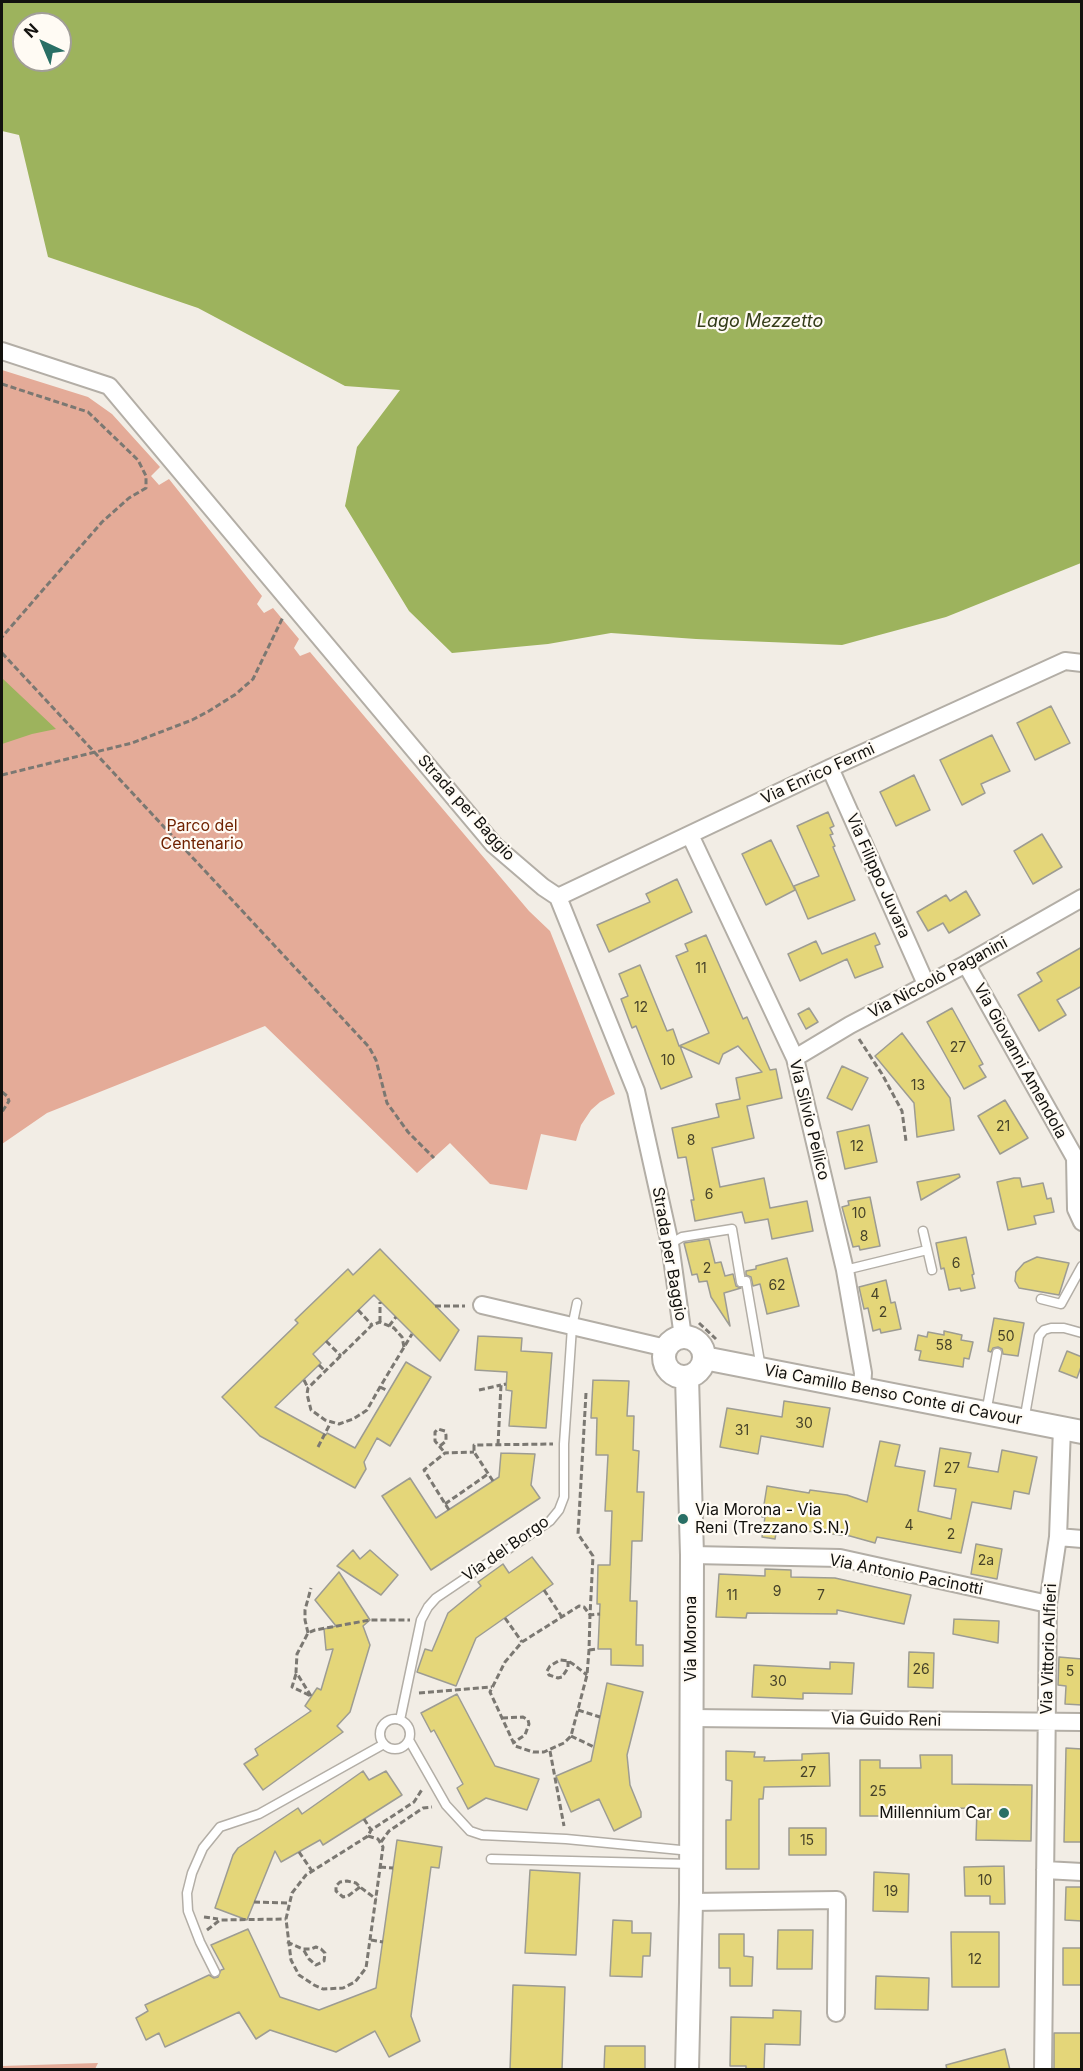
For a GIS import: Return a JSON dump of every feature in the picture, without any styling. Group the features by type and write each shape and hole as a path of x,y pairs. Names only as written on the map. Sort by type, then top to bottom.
{"main road":[{"path":"689,1338 698,1343 704,1358 699,1371 687,1377 676,1376 668,1369 664,1358 675,1343 689,1338"},
{"name":"Via Camillo Benso Conte di Cavour","path":"704,1358 1072,1430"},
{"name":"Via Morona","path":"687,1377 692,1555 691,1902 687,2070"}],"street":[{"name":"Strada per Baggio","path":"2,351 109,386 494,845 558,897 636,1091 670,1244 675,1343"},
{"name":"Via Enrico Fermi","path":"558,897 830,768 1065,661 1082,663"},
{"name":"Via Filippo Juvara","path":"830,768 926,984"},
{"name":"Via Silvio Pellico","path":"690,835 795,1058 845,1270 863,1373 862,1388"},
{"name":"Via Niccolò Paganini","path":"795,1058 850,1025 966,964 1082,898"},
{"name":"Via Giovanni Amendola","path":"966,964 1078,1162 1076,1209 1082,1222"},
{"path":"482,1305 572,1327 675,1343"},
{"name":"Via Vittorio Alfieri","path":"1043,2070 1048,1604 1072,1430"},
{"path":"1058,1537 1082,1539"},
{"name":"Via Antonio Pacinotti","path":"692,1555 840,1558 1048,1604"},
{"name":"Via Guido Reni","path":"691,1718 1082,1722"},
{"path":"1045,1870 1082,1872"},
{"path":"691,1902 837,1900 836,2013"}],"lane":[{"path":"670,1244 682,1237 732,1228 741,1282 746,1281 761,1369"},
{"path":"923,1231 932,1270"},
{"path":"845,1270 927,1250"},
{"path":"1041,1299 1061,1304 1082,1266"},
{"name":"Via del Borgo","path":"400,1720 421,1620 436,1598 550,1521 559,1510 564,1497 564,1444 572,1327 577,1304"},
{"path":"1024,1421 1039,1336 1044,1330 1051,1328 1064,1328 1082,1333"},
{"path":"986,1413 997,1353"},
{"path":"391,1720 400,1720 410,1731 409,1740 402,1748 392,1749 384,1744 380,1735 383,1726 391,1720"},
{"path":"409,1740 446,1805 470,1831 482,1835 566,1839 691,1858"},
{"path":"215,1972 188,1911 187,1893 192,1873 203,1848 220,1827 259,1814 384,1744"},
{"path":"490,1859 691,1858"}],"path":[{"path":"2,384 88,412 138,460 146,476 146,488 123,503 102,522 2,637"},
{"path":"2,775 132,743 185,723 236,694 253,679 291,602"},
{"path":"2,653 369,1047 376,1060 387,1103 408,1132 434,1158"},
{"path":"850,1025 882,1074 902,1112 906,1141"},
{"path":"2,1092 9,1101 2,1112"},
{"path":"380,1302 380,1322"},
{"path":"435,1306 482,1305"},
{"path":"358,1310 372,1325"},
{"path":"389,1326 396,1317"},
{"path":"308,1388 372,1325 380,1322 389,1326 398,1333 404,1347"},
{"path":"304,1380 308,1388 307,1395 311,1410 339,1424 353,1419 367,1410 412,1334"},
{"path":"326,1341 341,1356"},
{"path":"319,1365 325,1371"},
{"path":"498,1444 501,1384"},
{"path":"479,1390 506,1384"},
{"path":"380,1387 388,1391"},
{"path":"586,1393 578,1533 593,1556 587,1675 571,1736 550,1751 522,1750 513,1743 490,1692 492,1687 505,1662 522,1642 579,1606 584,1607 590,1615"},
{"path":"318,1447 331,1422"},
{"path":"440,1446 446,1441 446,1436 445,1431 438,1429 434,1436 435,1441 445,1453"},
{"path":"492,1481 474,1452 474,1445 564,1444"},
{"path":"449,1510 424,1470 445,1453 474,1452"},
{"path":"445,1504 488,1474"},
{"path":"308,1633 305,1610 311,1587"},
{"path":"544,1590 562,1617"},
{"path":"590,1615 600,1614"},
{"path":"505,1618 522,1642"},
{"path":"296,1672 311,1696 292,1687 297,1654 308,1633 315,1630 370,1620 421,1620"},
{"path":"589,1650 598,1649"},
{"path":"568,1661 568,1668 562,1677 549,1676 547,1671 554,1662 560,1660 568,1661 587,1675"},
{"path":"405,1694 492,1687"},
{"path":"578,1710 600,1717"},
{"path":"502,1718 523,1717 528,1720 528,1730 525,1735 513,1743"},
{"path":"571,1736 594,1747"},
{"path":"550,1751 566,1839"},
{"path":"430,1776 414,1803 371,1830 368,1836 312,1871 296,1886 286,1919 287,1942 291,1960 300,1975 314,1985 331,1990 343,1988 361,1975 368,1959 371,1940 381,1842 388,1831 423,1808 439,1808 446,1805"},
{"path":"364,1819 371,1830"},
{"path":"368,1836 381,1842"},
{"path":"299,1852 312,1871"},
{"path":"380,1867 393,1868"},
{"path":"360,1887 343,1897 336,1891 336,1886 340,1882 346,1881 360,1887 376,1899"},
{"path":"254,1902 289,1903"},
{"path":"200,1942 211,1926 220,1920 286,1919"},
{"path":"371,1940 382,1942"},
{"path":"287,1942 303,1949 316,1947 321,1949 325,1953 324,1960 316,1965 303,1949"}],"green space":[{"name":"Parco del Centenario","path":"2,370 88,397 112,414 160,467 151,476 159,485 169,479 262,596 257,604 264,613 273,608 299,639 294,648 300,656 310,652 529,911 550,931 615,1094 591,1110 581,1125 576,1141 541,1134 527,1190 490,1184 450,1143 417,1173 265,1026 47,1113 2,1144"},
{"path":"98,2063 95,2069 2,2069 2,2066"}],"water":[{"name":"Lago Mezzetto","path":"2,2 1081,2 1081,563 946,617 842,645 611,633 548,644 452,653 409,611 345,506 357,447 400,390 345,386 198,308 48,257 19,135 2,131"},
{"path":"2,678 56,729 2,744"}],"building":[{"path":"1051,706 1070,743 1035,760 1017,723"},
{"path":"992,735 1010,771 981,784 985,793 962,805 940,760"},
{"path":"914,775 930,810 896,826 880,792"},
{"path":"828,812 834,826 830,828 833,834 830,835 835,846 833,847 855,900 808,919 794,886 819,876 797,826"},
{"path":"1042,834 1062,867 1033,884 1014,851"},
{"path":"771,840 795,890 766,905 742,854"},
{"path":"677,879 692,912 609,952 597,925 650,902 646,894"},
{"path":"966,891 980,915 949,933 943,923 928,931 917,912 946,895 950,901"},
{"path":"875,933 880,944 875,946 883,967 855,978 847,959 800,981 788,954 816,941 822,954"},
{"path":"706,935 743,1019 747,1017 770,1070 776,1069 782,1098 747,1106 754,1138 712,1148 720,1187 764,1178 770,1208 807,1201 813,1231 772,1239 768,1219 745,1223 742,1212 695,1221 691,1200 694,1200 686,1157 678,1158 672,1128 719,1117 716,1104 740,1099 736,1078 762,1072 738,1046 723,1054 719,1064 680,1046 692,1077 661,1089 636,1026 632,1028 621,999 628,996 619,974 640,965 667,1031 673,1029 679,1046 709,1033 676,956 688,951 685,944"},
{"path":"1082,947 1082,986 1057,1000 1066,1015 1039,1031 1018,995 1042,981 1037,973"},
{"path":"809,1008 818,1022 806,1029 798,1014"},
{"path":"952,1008 983,1064 979,1066 986,1077 964,1089 927,1022"},
{"path":"902,1033 950,1098 954,1130 917,1137 914,1103 875,1056"},
{"path":"842,1066 868,1078 852,1110 827,1098"},
{"path":"1005,1100 1028,1138 1000,1154 978,1116"},
{"path":"869,1125 877,1162 845,1169 837,1132"},
{"path":"959,1174 960,1177 921,1200 917,1182"},
{"path":"1020,1178 1022,1187 1043,1183 1047,1199 1051,1198 1054,1212 1034,1216 1036,1224 1008,1230 997,1182"},
{"path":"870,1197 880,1246 860,1250 859,1246 853,1247 842,1207 849,1205 848,1201"},
{"path":"966,1237 975,1288 961,1291 960,1288 949,1290 944,1268 941,1269 936,1243"},
{"path":"709,1239 715,1263 721,1262 725,1276 733,1274 736,1286 741,1288 724,1293 730,1326 711,1297 707,1281 699,1282 697,1274 692,1275 684,1243"},
{"path":"380,1249 459,1330 440,1361 374,1295 313,1354 321,1363 275,1407 355,1448 406,1362 431,1377 390,1446 377,1438 364,1462 366,1469 355,1488 260,1436 222,1397 298,1323 295,1320 348,1269 353,1275"},
{"path":"1037,1257 1069,1263 1059,1295 1019,1288 1015,1281 1016,1272 1024,1263"},
{"path":"787,1258 799,1306 767,1314 760,1284 753,1286 751,1277 746,1275 746,1271"},
{"path":"886,1280 891,1303 895,1302 901,1329 881,1333 880,1329 873,1331 868,1308 864,1309 859,1287"},
{"path":"994,1318 1024,1323 1018,1356 1003,1354 1002,1349 998,1347 993,1348 991,1352 988,1351"},
{"path":"944,1331 962,1335 961,1340 973,1342 969,1359 964,1358 963,1367 919,1360 921,1351 915,1350 918,1335 927,1337 928,1332 944,1335"},
{"path":"478,1336 522,1338 521,1351 552,1353 546,1428 509,1426 512,1391 506,1390 507,1372 475,1370"},
{"path":"1067,1351 1082,1357 1077,1378 1059,1371"},
{"path":"593,1380 629,1381 627,1416 634,1416 633,1450 639,1451 637,1492 644,1492 642,1541 632,1541 630,1601 637,1601 636,1645 643,1645 643,1666 611,1665 611,1649 598,1649 600,1604 597,1604 598,1565 610,1565 612,1511 605,1511 608,1455 596,1455 597,1418 591,1418"},
{"path":"784,1401 830,1408 823,1447 761,1436 758,1454 720,1447 727,1408 782,1417"},
{"path":"880,1441 900,1445 895,1466 925,1471 918,1511 951,1519 956,1489 934,1486 940,1448 971,1453 968,1467 998,1472 1002,1450 1037,1457 1029,1494 1014,1491 1011,1509 972,1502 961,1553 877,1537 875,1543 850,1536 806,1531 806,1533 777,1528 775,1539 762,1537 765,1517 762,1517 767,1486 809,1493 810,1490 847,1495 867,1502"},
{"path":"501,1453 535,1454 531,1485 540,1498 431,1570 382,1496 410,1478 436,1518 499,1477"},
{"path":"976,1544 1002,1549 997,1579 971,1574"},
{"path":"353,1550 360,1559 370,1550 398,1575 381,1595 337,1566"},
{"path":"532,1557 553,1584 476,1638 456,1686 417,1672 425,1649 432,1651 448,1613 481,1586 478,1582 503,1564 509,1573"},
{"path":"765,1569 791,1570 791,1577 835,1578 911,1595 904,1624 837,1610 837,1614 747,1613 746,1618 716,1617 719,1574 765,1576"},
{"path":"339,1572 370,1620 363,1626 370,1645 350,1712 337,1726 343,1732 263,1790 244,1764 258,1755 255,1749 311,1711 305,1706 317,1688 321,1690 333,1649 326,1650 324,1629 336,1626 315,1600"},
{"path":"954,1619 999,1621 998,1643 953,1634"},
{"path":"909,1652 934,1653 933,1688 908,1687"},
{"path":"1059,1657 1082,1659 1082,1705 1065,1704 1066,1686 1058,1685"},
{"path":"830,1662 854,1663 852,1694 803,1693 803,1699 752,1697 754,1665 830,1669"},
{"path":"607,1683 643,1692 627,1755 630,1785 641,1817 614,1831 599,1799 571,1812 556,1776 591,1761"},
{"path":"457,1694 495,1766 539,1779 527,1810 486,1798 468,1809 457,1788 463,1784 434,1730 431,1732 421,1713"},
{"path":"1066,1748 1082,1749 1082,1842 1064,1842"},
{"path":"726,1751 755,1752 754,1757 765,1757 764,1761 802,1760 802,1754 829,1753 830,1786 764,1787 763,1799 759,1799 759,1869 726,1869 726,1820 731,1820 732,1781 726,1780"},
{"path":"920,1755 952,1755 952,1784 1032,1785 1031,1841 976,1840 977,1808 897,1809 897,1816 860,1816 860,1760 880,1760 880,1768 921,1768"},
{"path":"363,1771 369,1780 386,1771 402,1795 323,1845 320,1840 281,1862 275,1851 247,1920 215,1908 233,1855 238,1848 298,1808 302,1814"},
{"path":"789,1828 826,1828 826,1855 789,1855"},
{"path":"397,1840 442,1847 439,1868 431,1867 411,2016 420,2041 389,2057 375,2031 336,2052 270,2030 256,2039 239,2012 165,2047 159,2033 146,2040 136,2018 148,2011 145,2005 209,1975 214,1978 218,1977 224,1969 211,1945 248,1929 280,1997 319,2010 376,1988"},
{"path":"1004,1866 1005,1904 990,1904 990,1896 965,1896 964,1867"},
{"path":"530,1870 580,1873 576,1955 525,1953"},
{"path":"874,1872 909,1874 908,1912 873,1911"},
{"path":"1066,1887 1082,1887 1082,1921 1065,1920"},
{"path":"613,1920 632,1921 632,1933 651,1933 650,1956 643,1956 642,1977 610,1976"},
{"path":"778,1930 813,1930 812,1969 777,1969"},
{"path":"951,1932 999,1932 999,1987 952,1987"},
{"path":"719,1934 744,1934 744,1956 753,1957 752,1986 730,1986 730,1968 719,1968"},
{"path":"1063,1948 1082,1948 1082,1985 1063,1985"},
{"path":"876,1976 929,1978 928,2010 875,2009"},
{"path":"513,1985 565,1987 562,2070 510,2070"},
{"path":"773,2010 801,2011 800,2045 765,2044 764,2070 746,2070 746,2066 730,2066 731,2017 773,2018"},
{"path":"1054,2033 1082,2033 1082,2070 1054,2070"},
{"path":"605,2046 645,2046 645,2070 604,2070"},
{"path":"1005,2049 1010,2070 947,2070 946,2065"}],"place":[{"name":"Via Morona - Via Reni (Trezzano S.N.)","path":"683,1519"},
{"name":"Millennium Car","path":"1004,1813"}]}
